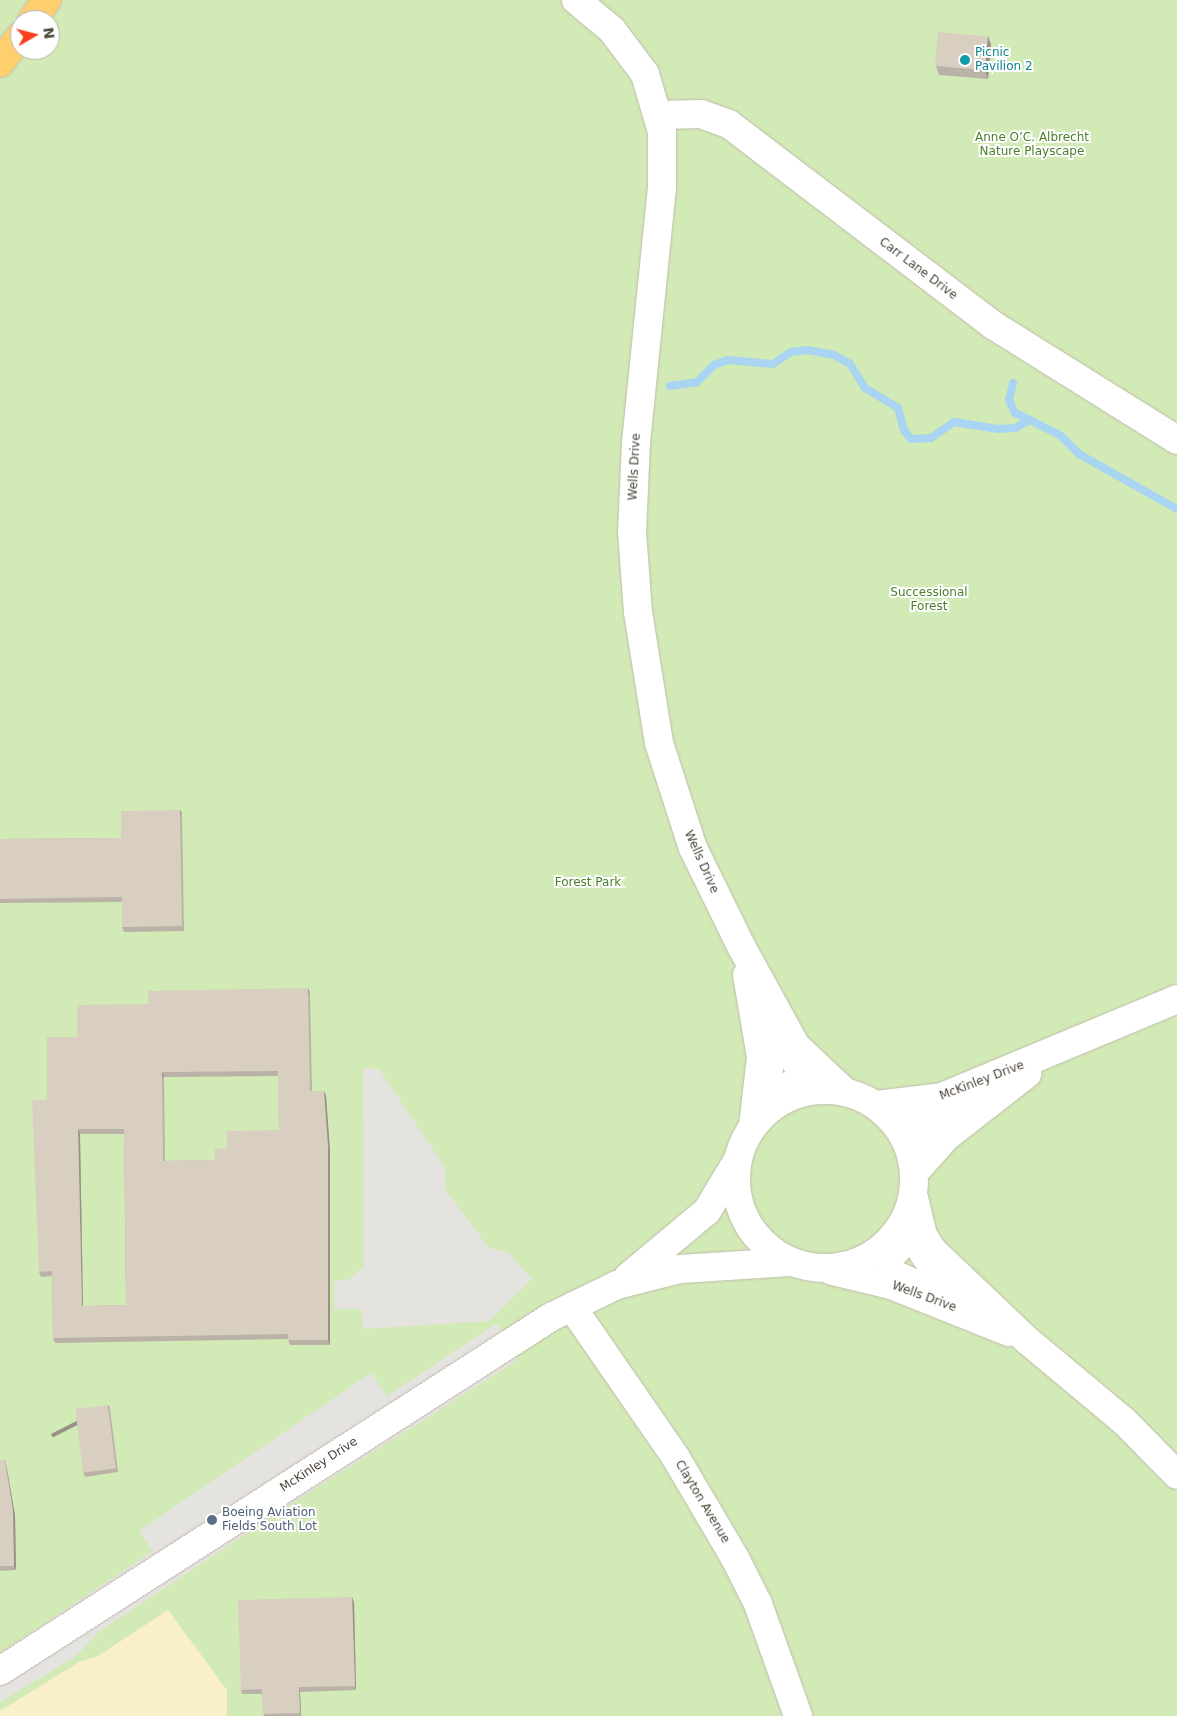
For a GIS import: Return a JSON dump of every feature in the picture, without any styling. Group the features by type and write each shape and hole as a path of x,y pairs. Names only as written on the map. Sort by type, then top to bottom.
{"highway":[{"path":"0,63 10,50"}],"street":[{"name":"Wells Drive","path":"576,0 629,50 645,74 659,115 662,187 633,486 638,612 649,692 673,796 741,946 796,1046 846,1092"},
{"name":"Carr Lane Drive","path":"659,115 701,114 729,124 993,325 1177,440"},
{"name":"Wells Drive","path":"741,946 760,1038 753,1126"},
{"name":"McKinley Drive","path":"876,1105 942,1097 1177,999"},
{"name":"McKinley Drive","path":"914,1183 946,1136 1056,1051"},
{"path":"823,1089 846,1092 876,1105 896,1123 909,1146 914,1183 902,1225 880,1250 850,1265 803,1265 761,1241 745,1217 737,1189 738,1159 753,1126 792,1096 823,1089"},
{"name":"McKinley Drive","path":"0,1671 472,1365 572,1307 617,1285 702,1216 738,1159"},
{"name":"Wells Drive","path":"914,1183 923,1235 932,1250 1028,1341 1125,1422 1177,1475"},
{"name":"McKinley Drive","path":"617,1285 707,1265 803,1265"},
{"name":"Wells Drive","path":"803,1265 892,1285 1028,1341"},
{"name":"Clayton Avenue","path":"572,1307 676,1458 735,1558 758,1604 798,1716"}],"green space":[{"name":"Forest Park","path":"0,0 1177,0 1177,1716 0,1716"}],"sand":[{"path":"168,1610 227,1690 227,1716 0,1716 0,1711 79,1662 98,1656"}],"shaded area":[{"path":"363,1068 379,1069 445,1167 445,1189 489,1248 509,1253 532,1279 489,1321 363,1329 361,1309 334,1309 334,1281 348,1280 364,1266"},
{"name":"Boeing Aviation Fields South Lot","path":"497,1323 518,1360 285,1508 100,1631 75,1657 0,1702 0,1653 153,1551 139,1531 371,1373 387,1396"}],"building":[{"name":"Picnic Pavilion 2","path":"938,32 988,36 985,70 935,66"},
{"path":"180,810 182,926 122,927 122,897 0,899 0,839 121,838 121,811"},
{"path":"308,988 310,1091 324,1091 328,1146 328,1340 288,1340 288,1334 53,1338 52,1271 39,1272 32,1100 47,1100 47,1037 77,1037 77,1005 148,1004 148,991","holes":["278,1071 279,1130 227,1131 227,1148 215,1149 215,1160 163,1161 162,1072","78,1129 124,1129 126,1305 82,1306"]},
{"path":"108,1405 116,1469 83,1473 75,1409"},
{"path":"5,1460 13,1510 14,1566 0,1566 0,1461"},
{"path":"352,1597 355,1686 299,1687 300,1713 263,1714 262,1689 241,1690 238,1600"}],"waterway":[{"path":"670,386 697,382 714,365 728,360 773,364 791,352 807,350 834,355 850,364 865,388 898,408 904,430 911,439 931,438 954,422 998,429 1015,428 1030,420 1061,436 1079,454 1177,509"},
{"path":"1013,383 1009,400 1015,413 1030,420"}],"place":[{"name":"Picnic Pavilion 2","path":"965,60"},
{"name":"Boeing Aviation Fields South Lot","path":"212,1520"}],"park label":[{"name":"Anne O’C. Albrecht Nature Playscape","path":"1032,145"},
{"name":"Successional Forest","path":"929,600"}]}
